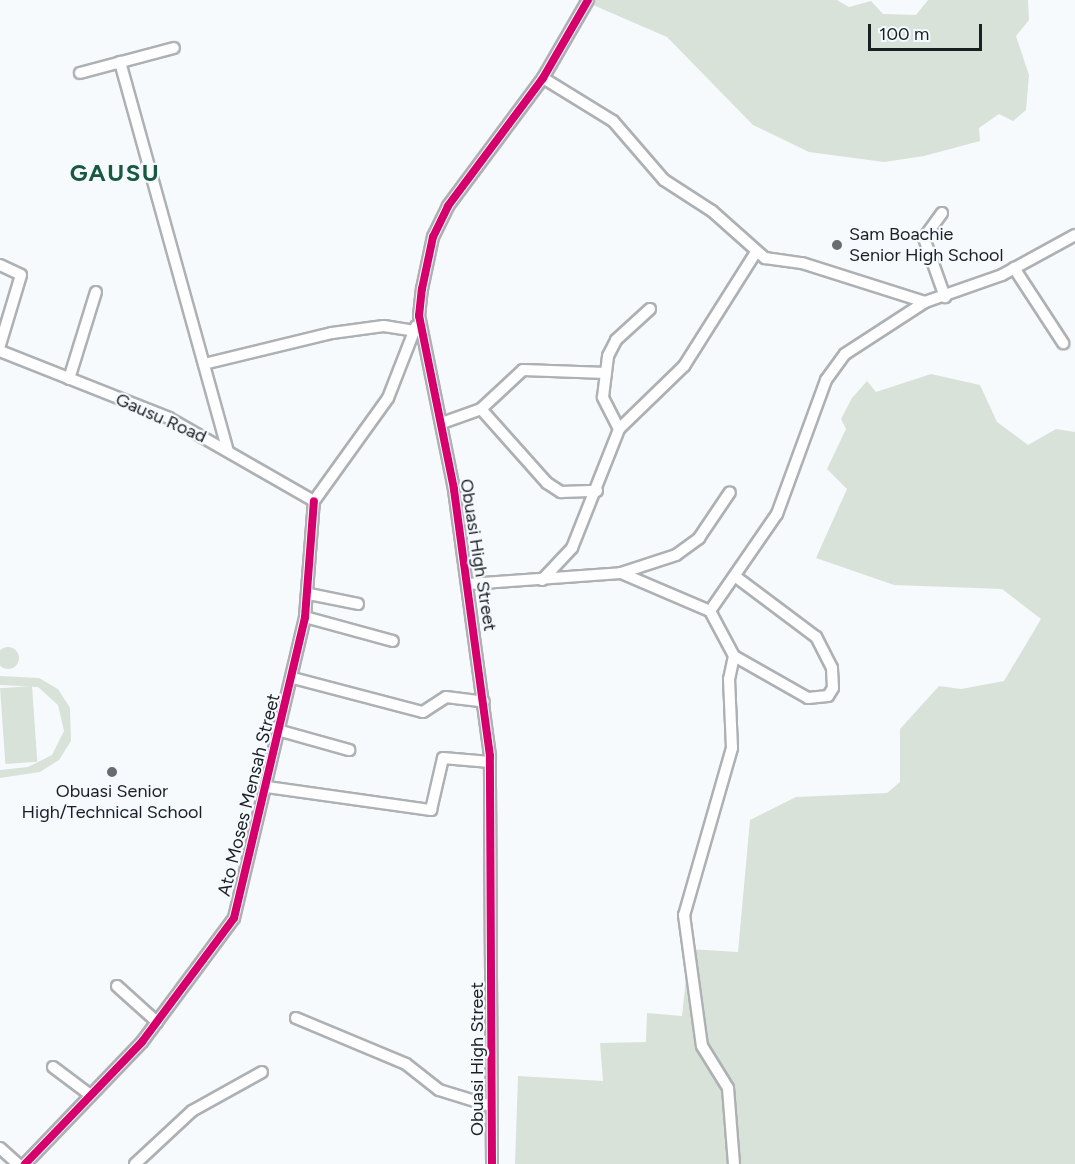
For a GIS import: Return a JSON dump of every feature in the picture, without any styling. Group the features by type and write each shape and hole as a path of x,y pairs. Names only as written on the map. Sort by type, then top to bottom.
{"street":[{"name":"Obuasi High Street","path":"492,1164 490,762 469,584 442,423 419,316 428,257 440,221 543,78 588,0"},
{"path":"80,73 174,48"},
{"path":"120,62 227,448"},
{"path":"543,78 613,121 664,180 712,211 756,252 925,302"},
{"path":"942,213 924,238 945,297"},
{"path":"710,611 736,577 789,491 826,380 845,354 925,302 945,297 1014,268 1075,235"},
{"path":"542,580 564,562 597,491 619,429 684,366 756,252"},
{"path":"0,265 21,275 0,345"},
{"path":"1014,268 1063,343"},
{"path":"69,379 96,292"},
{"path":"619,429 605,406 606,373 616,340 650,309"},
{"path":"314,501 380,411 408,352 419,316"},
{"path":"204,364 353,329 415,331"},
{"name":"Gausu Road","path":"0,351 227,448 314,501"},
{"path":"408,352 427,352"},
{"path":"442,423 481,409 513,375 533,367 606,373"},
{"path":"481,409 547,483 561,492 597,491"},
{"path":"469,584 621,573 690,547 730,492"},
{"name":"Ato Moses Mensah Street","path":"25,1164 157,1023 234,918 281,731 306,617 314,501"},
{"path":"621,573 710,611 734,656 808,698 828,696 833,688 832,668 816,637 736,577"},
{"path":"309,594 358,604"},
{"path":"306,617 393,641"},
{"path":"734,656 729,679 732,748 684,915 702,1046 728,1088 734,1164"},
{"path":"292,678 423,712 446,697 483,702"},
{"path":"281,731 349,750"},
{"path":"267,787 431,810 443,758 490,762"},
{"path":"117,986 157,1023"},
{"path":"296,1018 406,1064 439,1090 491,1106"},
{"path":"53,1067 89,1094"},
{"path":"135,1164 192,1111 262,1072"},
{"path":"0,1148 18,1164"}],"shaded area":[{"path":"595,0 837,0 849,7 871,1 883,14 916,15 928,0 1028,0 1029,20 1016,36 1029,75 1026,110 1013,121 999,114 979,128 980,141 924,156 884,162 809,152 753,125 667,37 593,5"},
{"path":"931,374 980,385 997,422 1028,445 1056,429 1075,432 1075,1164 515,1164 518,1076 603,1081 600,1043 646,1042 647,1013 682,1016 689,949 738,952 750,820 796,797 887,793 900,782 900,729 939,686 961,689 1004,681 1041,619 1002,589 894,585 816,558 847,489 827,469 846,429 841,419 852,398 867,381 876,392"},
{"path":"8,647 16,650 19,658 16,666 8,669 0,666 -3,658 0,650"},
{"path":"0,676 39,678 58,689 70,708 71,741 59,760 40,772 0,778 0,770 28,767 52,755 64,731 58,705 38,687 0,685"},
{"path":"32,686 37,762 5,764 0,688"}],"cycle path":[{"path":"492,1164 490,756 454,489 419,316 433,237 448,206 543,78 588,0"},
{"path":"25,1164 142,1042 234,918 305,617 314,501"}],"place":[{"name":"Sam Boachie Senior High School","path":"837,245"},
{"name":"Obuasi Senior High/Technical School","path":"112,772"}],"district":[{"name":"GAUSU","path":"115,173"}]}
